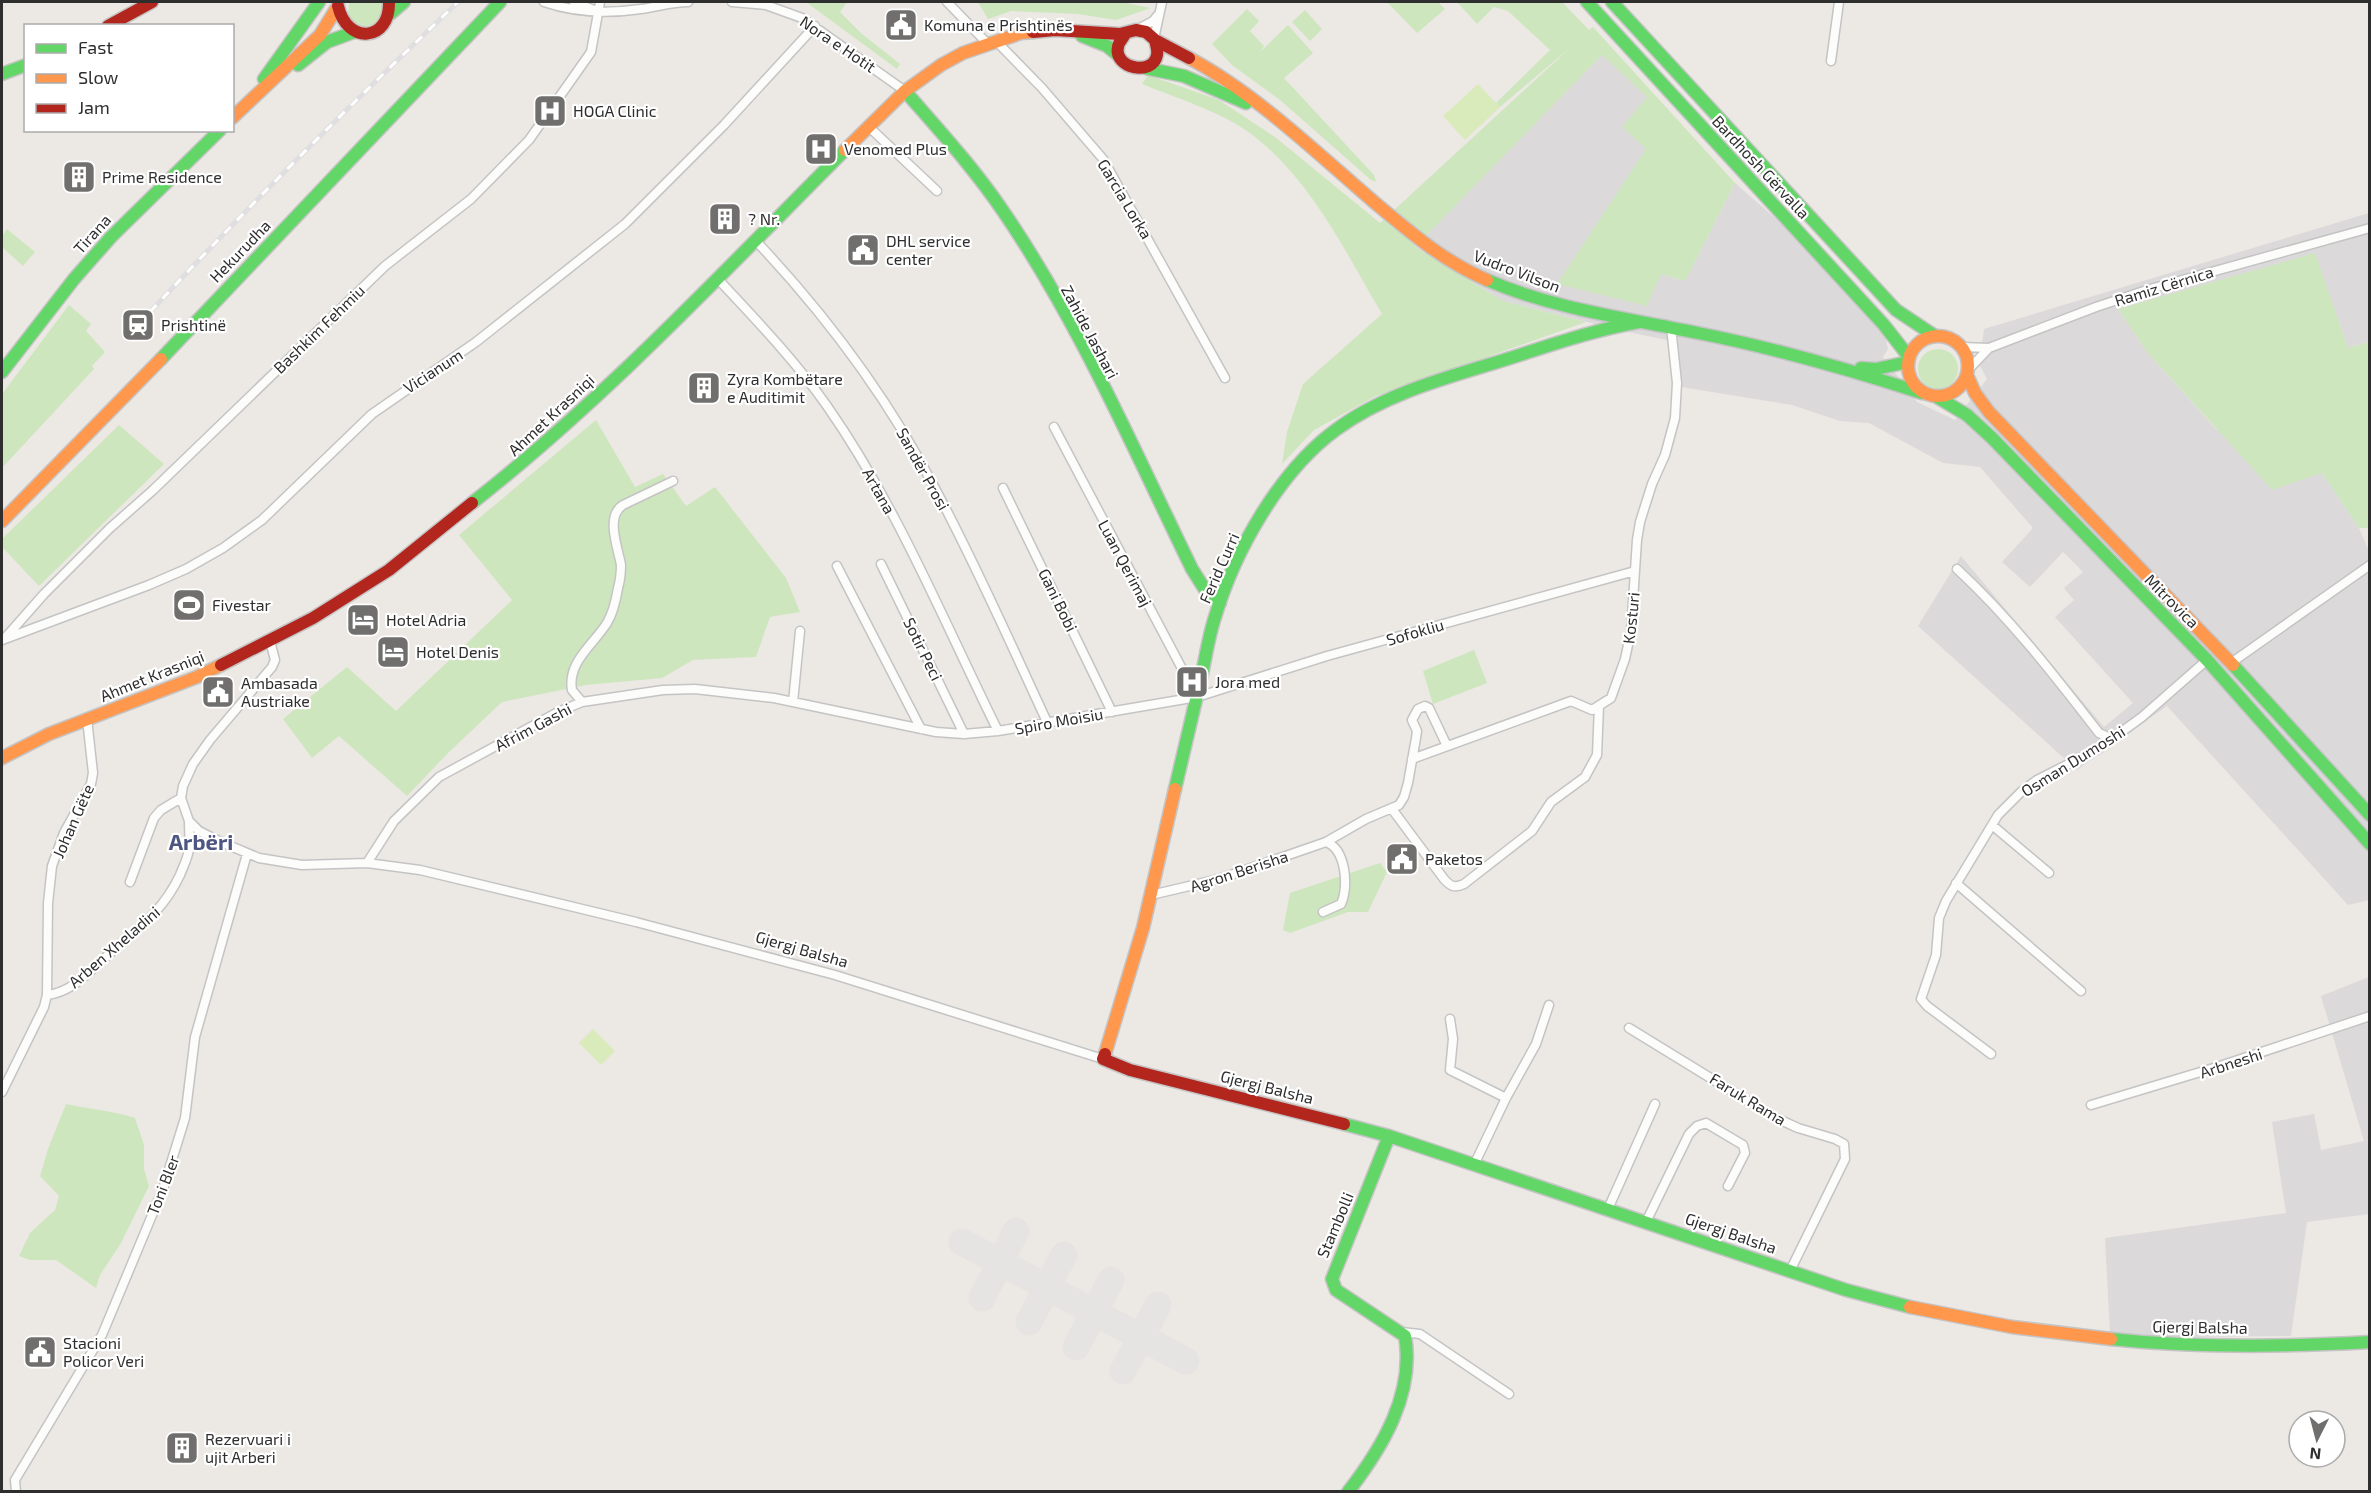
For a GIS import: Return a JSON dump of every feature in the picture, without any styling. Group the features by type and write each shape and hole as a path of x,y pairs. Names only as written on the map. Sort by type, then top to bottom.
{"main road":[{"path":"112,24 152,2"},
{"path":"236,114 297,36 319,2"},
{"path":"236,114 327,42 354,32 372,33 386,22 390,8 404,2"},
{"name":"Hekurudha","path":"2,521 182,337 500,2"},
{"name":"Bardhosh Gërvalla","path":"1587,2 1884,325 1908,359"},
{"name":"Bardhosh Gërvalla","path":"1612,2 1888,302 1935,336"},
{"path":"236,114 320,34 339,4"},
{"path":"339,4 342,22 354,32"},
{"name":"Ahmet Krasniqi","path":"2,758 49,734 197,677 325,611 389,570 518,468 676,322 717,278 905,91 941,65 992,42 1035,31 1146,32 1155,39"},
{"name":"Ahmet Krasniqi","path":"1066,31 1096,41 1118,55"},
{"path":"1131,32 1119,43 1118,55 1126,66 1132,69 1145,68 1155,59 1157,52 1155,39"},
{"name":"Vudro Vilson","path":"1155,39 1202,65 1295,134 1415,237 1467,271 1525,295 1592,313 1671,327 1842,367"},
{"path":"2,74 24,66"},
{"name":"Vudro Vilson","path":"1145,68 1166,69 1181,74 1264,111"},
{"name":"Zahide Jashari","path":"905,91 947,138 1012,226 1070,326 1192,569 1204,588 1221,603"},
{"name":"Tirana","path":"2,372 74,279 111,237 218,132"},
{"name":"Ferid Curri","path":"1103,1059 1131,972 1151,895 1210,636 1233,570 1245,546 1278,494 1315,447 1340,427 1378,406 1451,377 1596,332 1639,322"},
{"path":"1842,367 1922,393 1936,397 1947,396 1956,391 1968,372 1968,361 1962,347 1945,336 1935,336 1919,342 1908,359 1910,379 1922,393"},
{"path":"1842,367 1876,369 1908,359"},
{"name":"Mitrovica","path":"1968,372 1975,393 1989,412 2231,663 2370,815"},
{"name":"Mitrovica","path":"1936,397 1967,415 1987,434 2207,660 2370,844"},
{"name":"Gjergj Balsha","path":"1103,1059 1130,1070 1389,1136 1859,1295 1901,1305 1986,1322 2140,1342 2266,1345 2370,1342"},
{"name":"Stambolli","path":"1389,1136 1332,1279 1336,1290 1401,1332"},
{"path":"1348,1491 1379,1448 1405,1383 1407,1353 1406,1341 1401,1332"}],"street":[{"path":"544,2 578,11 600,12 688,2"},
{"path":"574,2 600,12"},
{"name":"Bashkim Fehmiu","path":"3,640 44,594 110,528 152,491 385,266 471,199 529,140 591,52 600,2"},
{"name":"Nora e Hotit","path":"732,2 766,5 791,13 814,26 905,91"},
{"name":"Garcia Lorka","path":"947,2 1042,88 1103,159 1225,378"},
{"path":"1155,39 1162,2"},
{"path":"1831,61 1839,2"},
{"path":"1131,32 1153,21 1159,14"},
{"name":"Vicianum","path":"3,640 186,569 223,548 262,520 380,407 476,342 625,224 724,125 814,26"},
{"path":"869,127 937,191"},
{"name":"Ramiz Cërnica","path":"1962,347 1989,348 2150,289 2370,228"},
{"name":"Sandër Prosi","path":"755,240 823,316 850,351 898,425 938,493 1048,724"},
{"name":"Artana","path":"717,278 776,343 826,404 845,433 910,548 998,731"},
{"name":"Kosturi","path":"1599,706 1611,698 1625,659 1631,631 1640,522 1645,501 1665,455 1676,418 1677,383 1671,327"},
{"path":"1968,372 1989,348"},
{"name":"Luan Qerimaj","path":"1054,427 1197,698"},
{"name":"Afrim Gashi","path":"367,863 394,820 439,777 558,712 582,702 572,690 574,670 585,651 607,623 618,588 621,568 615,531 615,514 623,505 673,481"},
{"name":"Gani Bobi","path":"1003,488 1112,712"},
{"name":"Sotir Peci","path":"881,564 964,734"},
{"path":"2231,663 2370,565"},
{"path":"837,566 921,729"},
{"path":"1957,569 1987,597 2099,733 2112,739"},
{"name":"Sofokliu","path":"1197,698 1327,656 1635,571"},
{"path":"793,702 800,631"},
{"path":"189,821 181,798 187,776 198,755 272,667 275,660 270,641"},
{"name":"Osman Dumoshi","path":"1991,1054 1921,999 1936,955 1939,918 1956,883 1998,815 2022,791 2037,780 2084,757 2112,739 2142,717 2207,660"},
{"name":"Spiro Moisiu","path":"582,702 678,688 793,702 921,729 964,734 1048,724 1197,698"},
{"path":"1412,759 1571,701 1592,710 1599,706"},
{"path":"1447,746 1429,708 1425,706 1418,710 1412,720 1417,731 1404,797 1399,805 1392,809 1444,879 1456,888 1532,831 1551,802 1585,777 1597,755 1599,706"},
{"name":"Johan Gëte","path":"47,995 48,903 52,866 64,833 91,784 93,773 87,719"},
{"path":"130,882 154,818 161,810 181,798"},
{"name":"Agron Berisha","path":"1151,895 1220,879 1326,842 1366,819 1392,809"},
{"name":"Gjergj Balsha","path":"189,821 199,831 259,858 302,865 367,863 441,874 726,945 897,994 1103,1059"},
{"name":"Arben Xheladini","path":"47,995 59,993 84,978 162,906 172,891 186,859 189,848 189,821"},
{"path":"1992,825 2049,873"},
{"path":"1323,912 1341,904 1345,876 1338,853 1326,842"},
{"name":"Toni Bler","path":"16,1491 15,1480 102,1335 163,1189 185,1118 195,1036 247,854"},
{"path":"1956,883 2081,991"},
{"path":"2,1092 40,1019 47,995"},
{"path":"1474,1165 1506,1098 1536,1044 1549,1005"},
{"name":"Arbneshi","path":"2091,1105 2177,1080 2370,1016"},
{"path":"1450,1019 1453,1039 1450,1070 1506,1098"},
{"name":"Faruk Rama","path":"1629,1028 1774,1117 1844,1144 1845,1159 1790,1271"},
{"path":"1608,1209 1655,1104"},
{"path":"1647,1222 1689,1134 1697,1126 1706,1123 1743,1145 1745,1153 1728,1186"},
{"name":"Stambolli","path":"1401,1332 1420,1334 1509,1394"}],"shaded area":[{"path":"1602,55 1647,97 1646,149 1558,284 1661,274 1685,281 1735,183 1789,230 1885,336 1888,349 1883,357 1917,402 1955,420 1987,379 1979,364 1984,329 2369,213 2369,342 2348,348 2315,254 2118,309 2147,352 2217,430 2322,473 2359,528 2369,551 2369,900 2348,905 2167,706 2077,770 1918,626 1961,556 2104,727 2133,703 2055,617 2074,600 2064,588 2083,572 2063,552 2030,587 2002,562 2033,528 1980,467 1943,463 1869,423 1840,421 1792,405 1675,386 1672,341 1503,301 1415,247"},
{"path":"2369,977 2369,1214 2307,1222 2291,1336 2184,1337 2110,1333 2105,1238 2286,1213 2272,1122 2314,1114 2321,1150 2364,1141 2321,996"}],"green space":[{"path":"349,2 383,2 382,17 373,25 360,25 348,15"},
{"path":"806,2 847,2 840,12 862,34 900,64 897,69"},
{"path":"978,2 1126,2 1151,8 1116,20 1078,14 1011,11 988,19"},
{"path":"1387,2 1438,2 1445,9 1417,33"},
{"path":"1457,2 1562,2 1589,30 1593,27 1735,183 1685,281 1661,274 1647,306 1557,284 1646,149 1622,127 1647,97 1602,55 1415,247 1503,301 1586,322 1374,397 1314,430 1282,464 1287,432 1303,384 1382,314 1324,215 1289,169 1269,149 1247,131 1223,117 1142,84 1148,75 1219,100 1275,137 1380,223 1571,47 1500,107 1496,103 1550,50 1508,11 1494,7 1477,24"},
{"path":"1247,9 1259,21 1250,31 1264,46 1260,52 1288,25 1313,53 1284,78 1374,175 1376,182 1280,100 1232,65 1212,44"},
{"path":"1305,10 1322,29 1310,41 1292,22"},
{"path":"1478,84 1500,107 1465,140 1443,116"},
{"path":"7,229 35,252 23,266 2,247 2,236"},
{"path":"2315,253 2348,348 2369,342 2369,528 2359,528 2322,473 2272,490 2147,352 2118,309"},
{"path":"69,305 91,324 86,331 105,352 92,366 94,369 2,468 2,394"},
{"path":"1938,349 1952,355 1958,369 1952,383 1938,389 1924,383 1918,369 1924,355"},
{"path":"596,420 635,487 663,474 686,506 715,487 786,578 800,612 770,617 756,657 693,660 662,678 586,685 502,702 407,796 339,736 312,758 283,719 347,667 396,711 512,600 459,535"},
{"path":"119,425 164,464 39,586 2,547 2,539"},
{"path":"1474,650 1487,683 1433,704 1423,671"},
{"path":"1380,863 1387,872 1368,912 1348,912 1290,933 1283,930 1290,893"},
{"path":"593,1029 615,1051 601,1065 579,1043"},
{"path":"66,1104 135,1118 144,1145 144,1169 149,1186 121,1243 100,1275 96,1288 56,1260 30,1260 19,1256 30,1233 55,1210 59,1196 40,1176"}],"taxiway":[{"path":"982,1298 1016,1231"},
{"path":"962,1242 1186,1361"},
{"path":"1029,1322 1064,1255"},
{"path":"1076,1347 1111,1280"},
{"path":"1123,1371 1158,1305"}],"railway":[{"path":"138,325 295,161 458,2"}],"traffic: fast":[{"path":"264,79 319,2"},
{"path":"390,14 404,2"},
{"path":"161,359 500,2"},
{"path":"1587,2 1884,325 1909,357"},
{"path":"1612,2 1896,310 1935,336"},
{"path":"298,65 327,42 354,32"},
{"path":"1082,36 1107,46 1118,55"},
{"path":"2,74 24,66"},
{"path":"1145,68 1184,76 1246,103"},
{"path":"905,91 980,180 1031,253 1104,386 1192,569 1204,588 1220,603"},
{"path":"2,372 74,279 111,237 218,132"},
{"path":"472,503 522,462 617,377 845,150"},
{"path":"1487,280 1564,306 1755,345 1839,367 1922,393"},
{"path":"1175,789 1211,631 1234,565 1262,513 1297,466 1316,446 1354,417 1411,390 1564,341 1639,322"},
{"path":"1861,368 1876,369 1908,362"},
{"path":"1937,397 1967,415 1993,439 2207,660 2370,844"},
{"path":"2233,665 2370,815"},
{"path":"1344,1124 1389,1136 1846,1290 1910,1307"},
{"path":"1348,1492 1384,1439 1393,1419 1405,1379 1407,1358 1405,1336 1336,1290 1332,1279 1389,1136"},
{"path":"2111,1339 2240,1346 2370,1342"}],"traffic: slow":[{"path":"234,116 320,35 338,6"},
{"path":"845,150 905,91 941,65 963,53 1021,33 1033,32"},
{"path":"1189,58 1214,72 1262,106 1428,245 1456,264 1487,280"},
{"path":"1932,336 1944,336 1960,344 1966,354 1968,366 1966,378 1960,388 1944,396 1932,396 1916,388 1908,372 1908,360 1916,344 1932,336"},
{"path":"2,521 161,359"},
{"path":"1967,375 1975,393 1989,412 2233,665"},
{"path":"2,758 49,734 197,677 221,665"},
{"path":"1105,1054 1143,928 1175,789"},
{"path":"1910,1307 2012,1327 2111,1339"}],"traffic: jam":[{"path":"112,24 152,2"},
{"path":"338,6 343,19 350,27 367,34 383,25 389,2"},
{"path":"1033,32 1055,30 1120,34 1136,30 1146,32 1155,40 1189,58"},
{"path":"1125,34 1118,45 1118,54 1127,65 1134,67 1142,68 1154,62 1157,53 1155,40"},
{"path":"221,665 313,618 389,570 472,503"},
{"path":"1105,1054 1103,1059 1130,1070 1344,1124"}],"place":[{"name":"Komuna e Prishtinës","path":"901,25"},
{"name":"HOGA Clinic","path":"550,111"},
{"name":"Venomed Plus","path":"821,149"},
{"name":"Prime Residence","path":"79,177"},
{"name":"? Nr.","path":"725,219"},
{"name":"DHL service center","path":"863,250"},
{"name":"Prishtinë","path":"138,325"},
{"name":"Zyra Kombëtare e Auditimit","path":"704,388"},
{"name":"Fivestar","path":"189,605"},
{"name":"Hotel Adria","path":"363,620"},
{"name":"Hotel Denis","path":"393,652"},
{"name":"Jora med","path":"1192,682"},
{"name":"Ambasada Austriake","path":"218,692"},
{"name":"Paketos","path":"1402,859"},
{"name":"Stacioni Policor Veri","path":"40,1352"},
{"name":"Rezervuari i ujit Arberi","path":"182,1448"}],"district":[{"name":"Arbëri","path":"201,842"}]}
